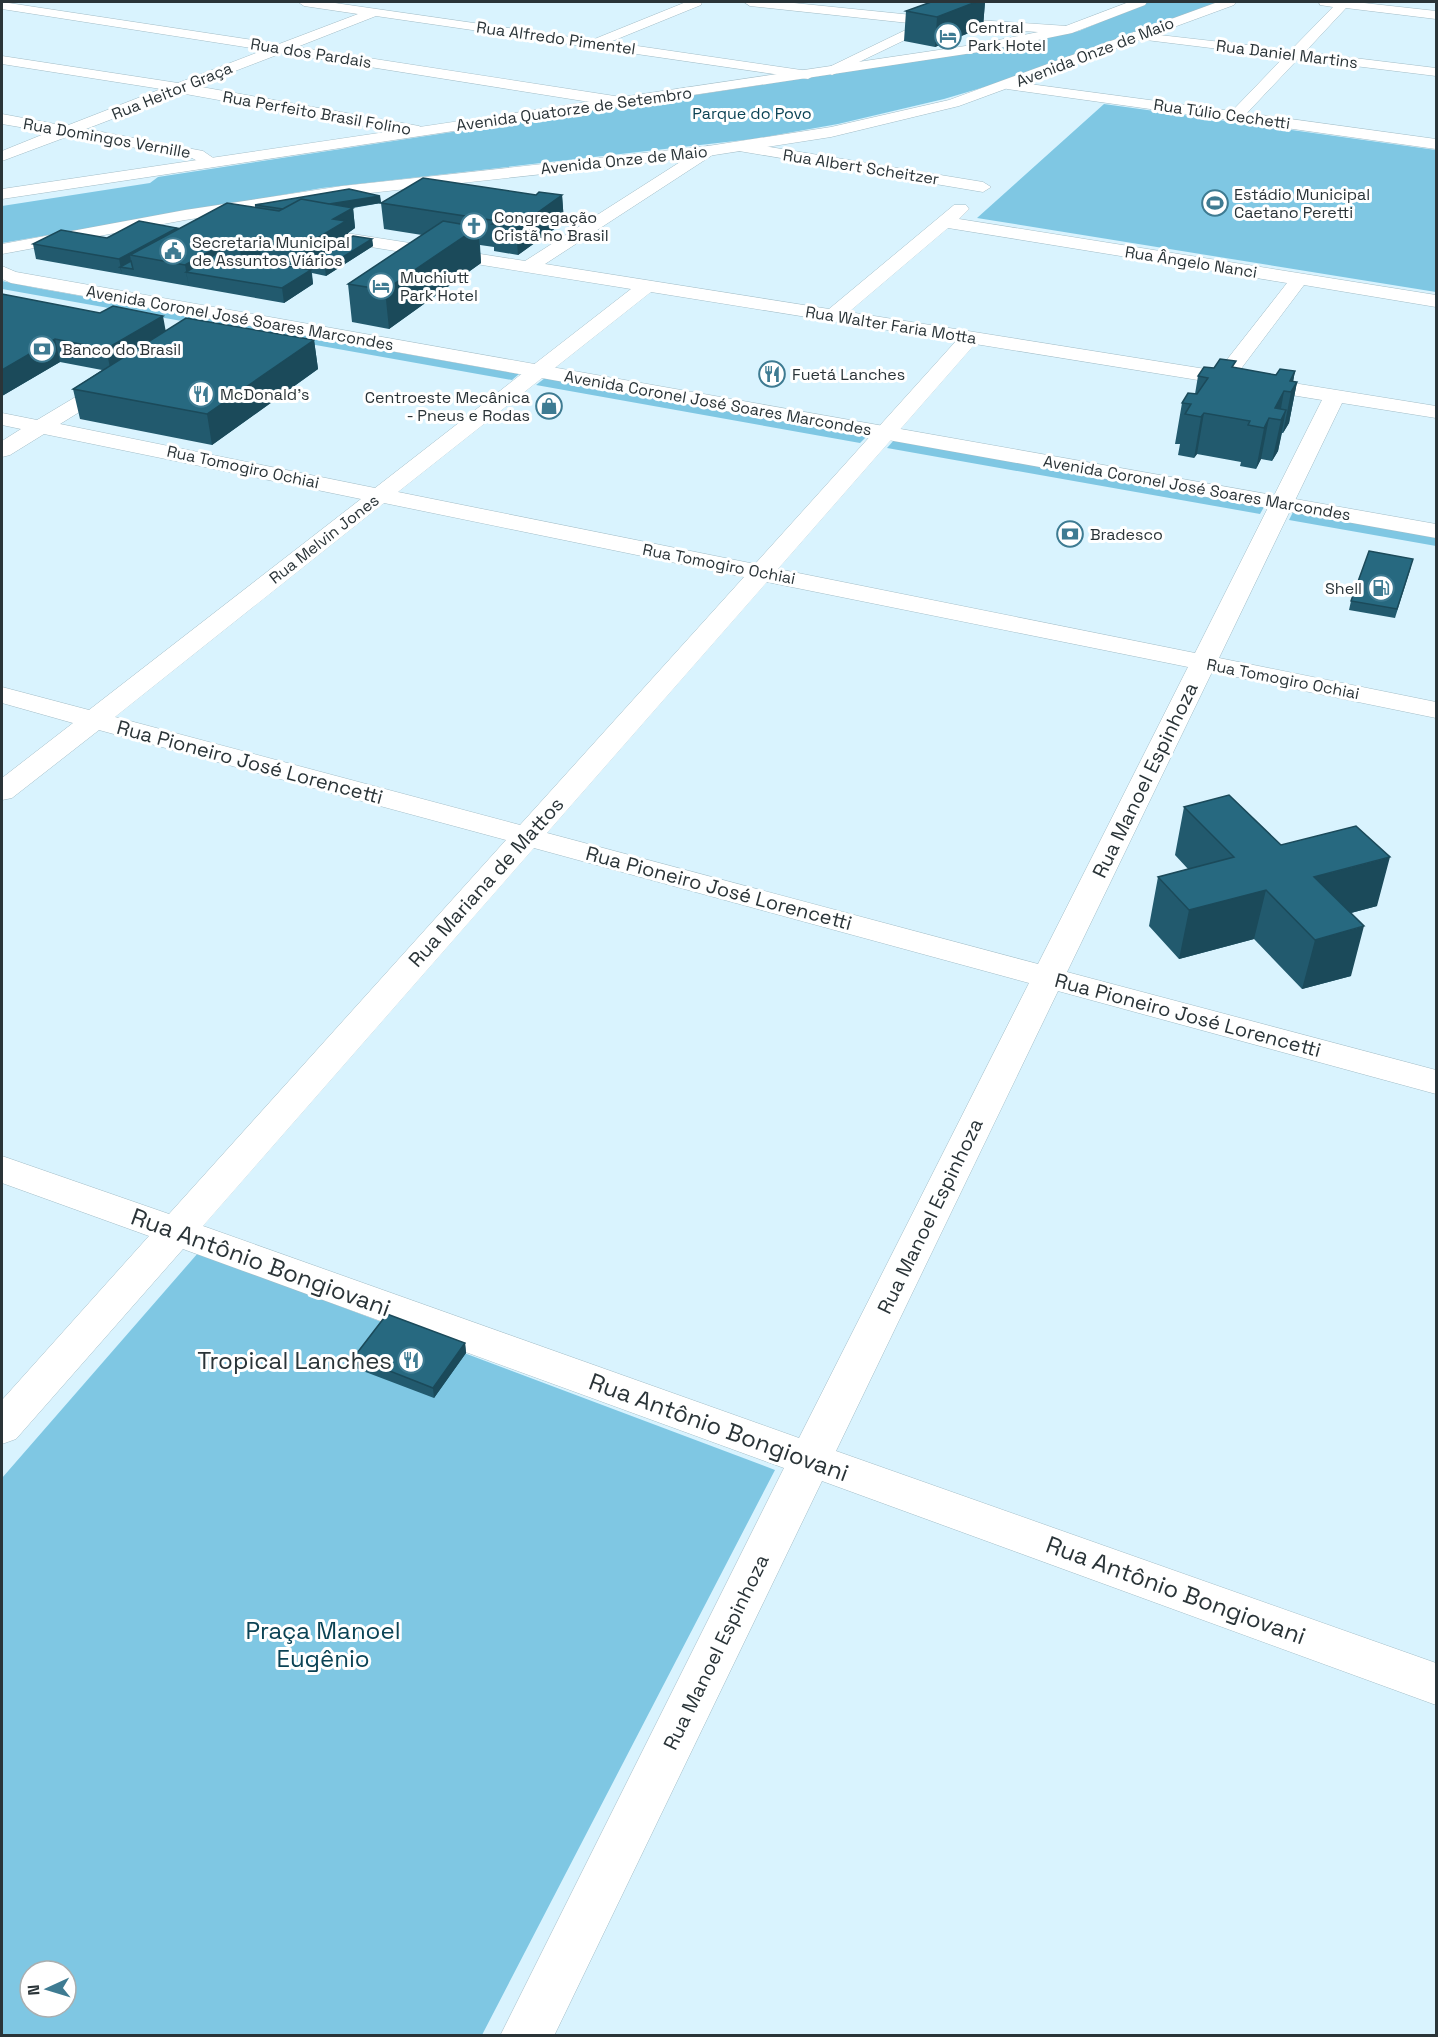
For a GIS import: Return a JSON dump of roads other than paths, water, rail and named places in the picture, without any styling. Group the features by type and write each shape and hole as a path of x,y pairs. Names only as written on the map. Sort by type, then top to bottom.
{"street":[{"path":"12,22 70,2"},
{"name":"Rua Alfredo Pimentel","path":"304,2 808,75"},
{"name":"Rua Heitor Graça","path":"2,156 375,12 409,2"},
{"path":"594,43 696,2"},
{"path":"750,2 933,21 1067,30"},
{"name":"Avenida Quatorze de Setembro","path":"2,194 980,48 1067,30 1140,2"},
{"name":"Avenida Onze de Maio","path":"2,249 185,215 342,191 708,151 842,129 954,103 1229,2"},
{"path":"1325,2 1437,15"},
{"path":"1236,116 1343,4"},
{"name":"Rua dos Pardais","path":"2,5 621,102"},
{"path":"832,71 961,6"},
{"name":"Rua Daniel Martins","path":"1138,35 1437,72"},
{"name":"Rua Perfeito Brasil Folino","path":"2,60 180,88 419,131"},
{"name":"Rua Túlio Cechetti","path":"1007,85 1437,144"},
{"name":"Rua Domingos Vernille","path":"2,119 197,154 211,162"},
{"name":"Rua Albert Scheitzer","path":"739,147 983,187 945,222"},
{"path":"528,267 708,151"},
{"path":"833,316 945,222"},
{"name":"Rua Ângelo Nanci","path":"945,222 1437,301"},
{"name":"Rua Walter Faria Motta","path":"346,238 1437,412"},
{"name":"Avenida Coronel José Soares Marcondes","path":"2,272 10,277 523,384 1277,513 1437,531"},
{"path":"1223,378 1299,279"},
{"name":"Rua Melvin Jones","path":"2,792 647,286"},
{"name":"Rua Mariana de Mattos","path":"2,1427 761,573 867,444 970,338"},
{"path":"2,450 129,373"},
{"name":"Rua Manoel Espinhoza","path":"526,2036 1335,396"},
{"name":"Rua Tomogiro Ochiai","path":"2,419 1437,710"},
{"name":"Avenida Coronel José Soares Marcondes","path":"1277,513 1437,553"},
{"name":"Rua Pioneiro José Lorencetti","path":"2,695 1437,1082"},
{"name":"Rua Antônio Bongiovani","path":"2,1169 1437,1684"}],"place":[{"name":"Central Park Hotel","path":"948,36"},
{"name":"Estádio Municipal Caetano Peretti","path":"1215,203"},
{"name":"Congregação Cristã no Brasil","path":"474,226"},
{"name":"Secretaria Municipal de Assuntos Viários","path":"173,251"},
{"name":"Muchiutt Park Hotel","path":"381,286"},
{"name":"Banco do Brasil","path":"42,349"},
{"name":"Fuetá Lanches","path":"772,374"},
{"name":"McDonald's","path":"201,394"},
{"name":"Centroeste Mecânica - Pneus e Rodas","path":"549,406"},
{"name":"Bradesco","path":"1070,534"},
{"name":"Shell","path":"1381,588"},
{"name":"Tropical Lanches","path":"411,1360"}],"park label":[{"name":"Parque do Povo","path":"752,113"},
{"name":"Praça Manoel Eugênio","path":"323,1644"}]}
